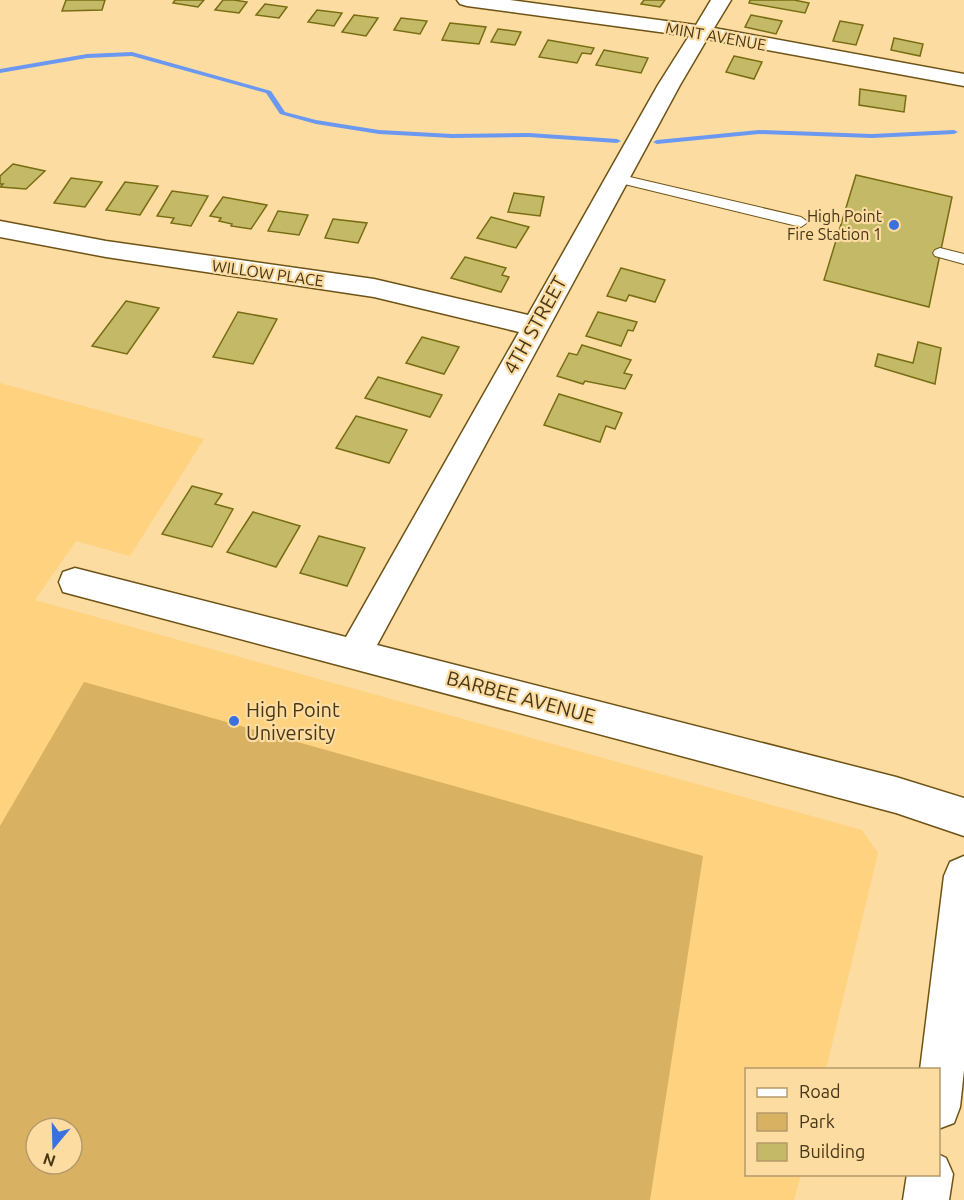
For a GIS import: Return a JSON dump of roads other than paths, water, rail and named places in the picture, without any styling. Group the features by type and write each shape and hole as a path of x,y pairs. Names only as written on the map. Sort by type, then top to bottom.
{"street":[{"name":"MINT AVENUE","path":"467,0 702,32 964,80"},
{"name":"4TH STREET","path":"355,653 669,85 721,0"},
{"name":"WILLOW PLACE","path":"0,229 106,249 374,288 534,326"},
{"name":"BARBEE AVENUE","path":"75,582 896,795 964,817"},
{"path":"940,1098 964,876"},
{"path":"926,1200 930,1176"}],"lane":[{"path":"617,178 801,222"},
{"path":"940,254 964,259"}],"waterway":[{"path":"0,71 87,56 132,54 269,92 282,113 316,122 379,132 452,136 529,135 617,141"},
{"path":"657,142 759,132 872,136 954,132"}],"place":[{"name":"High Point Fire Station 1","path":"894,225"},
{"name":"High Point University","path":"234,721"}]}
